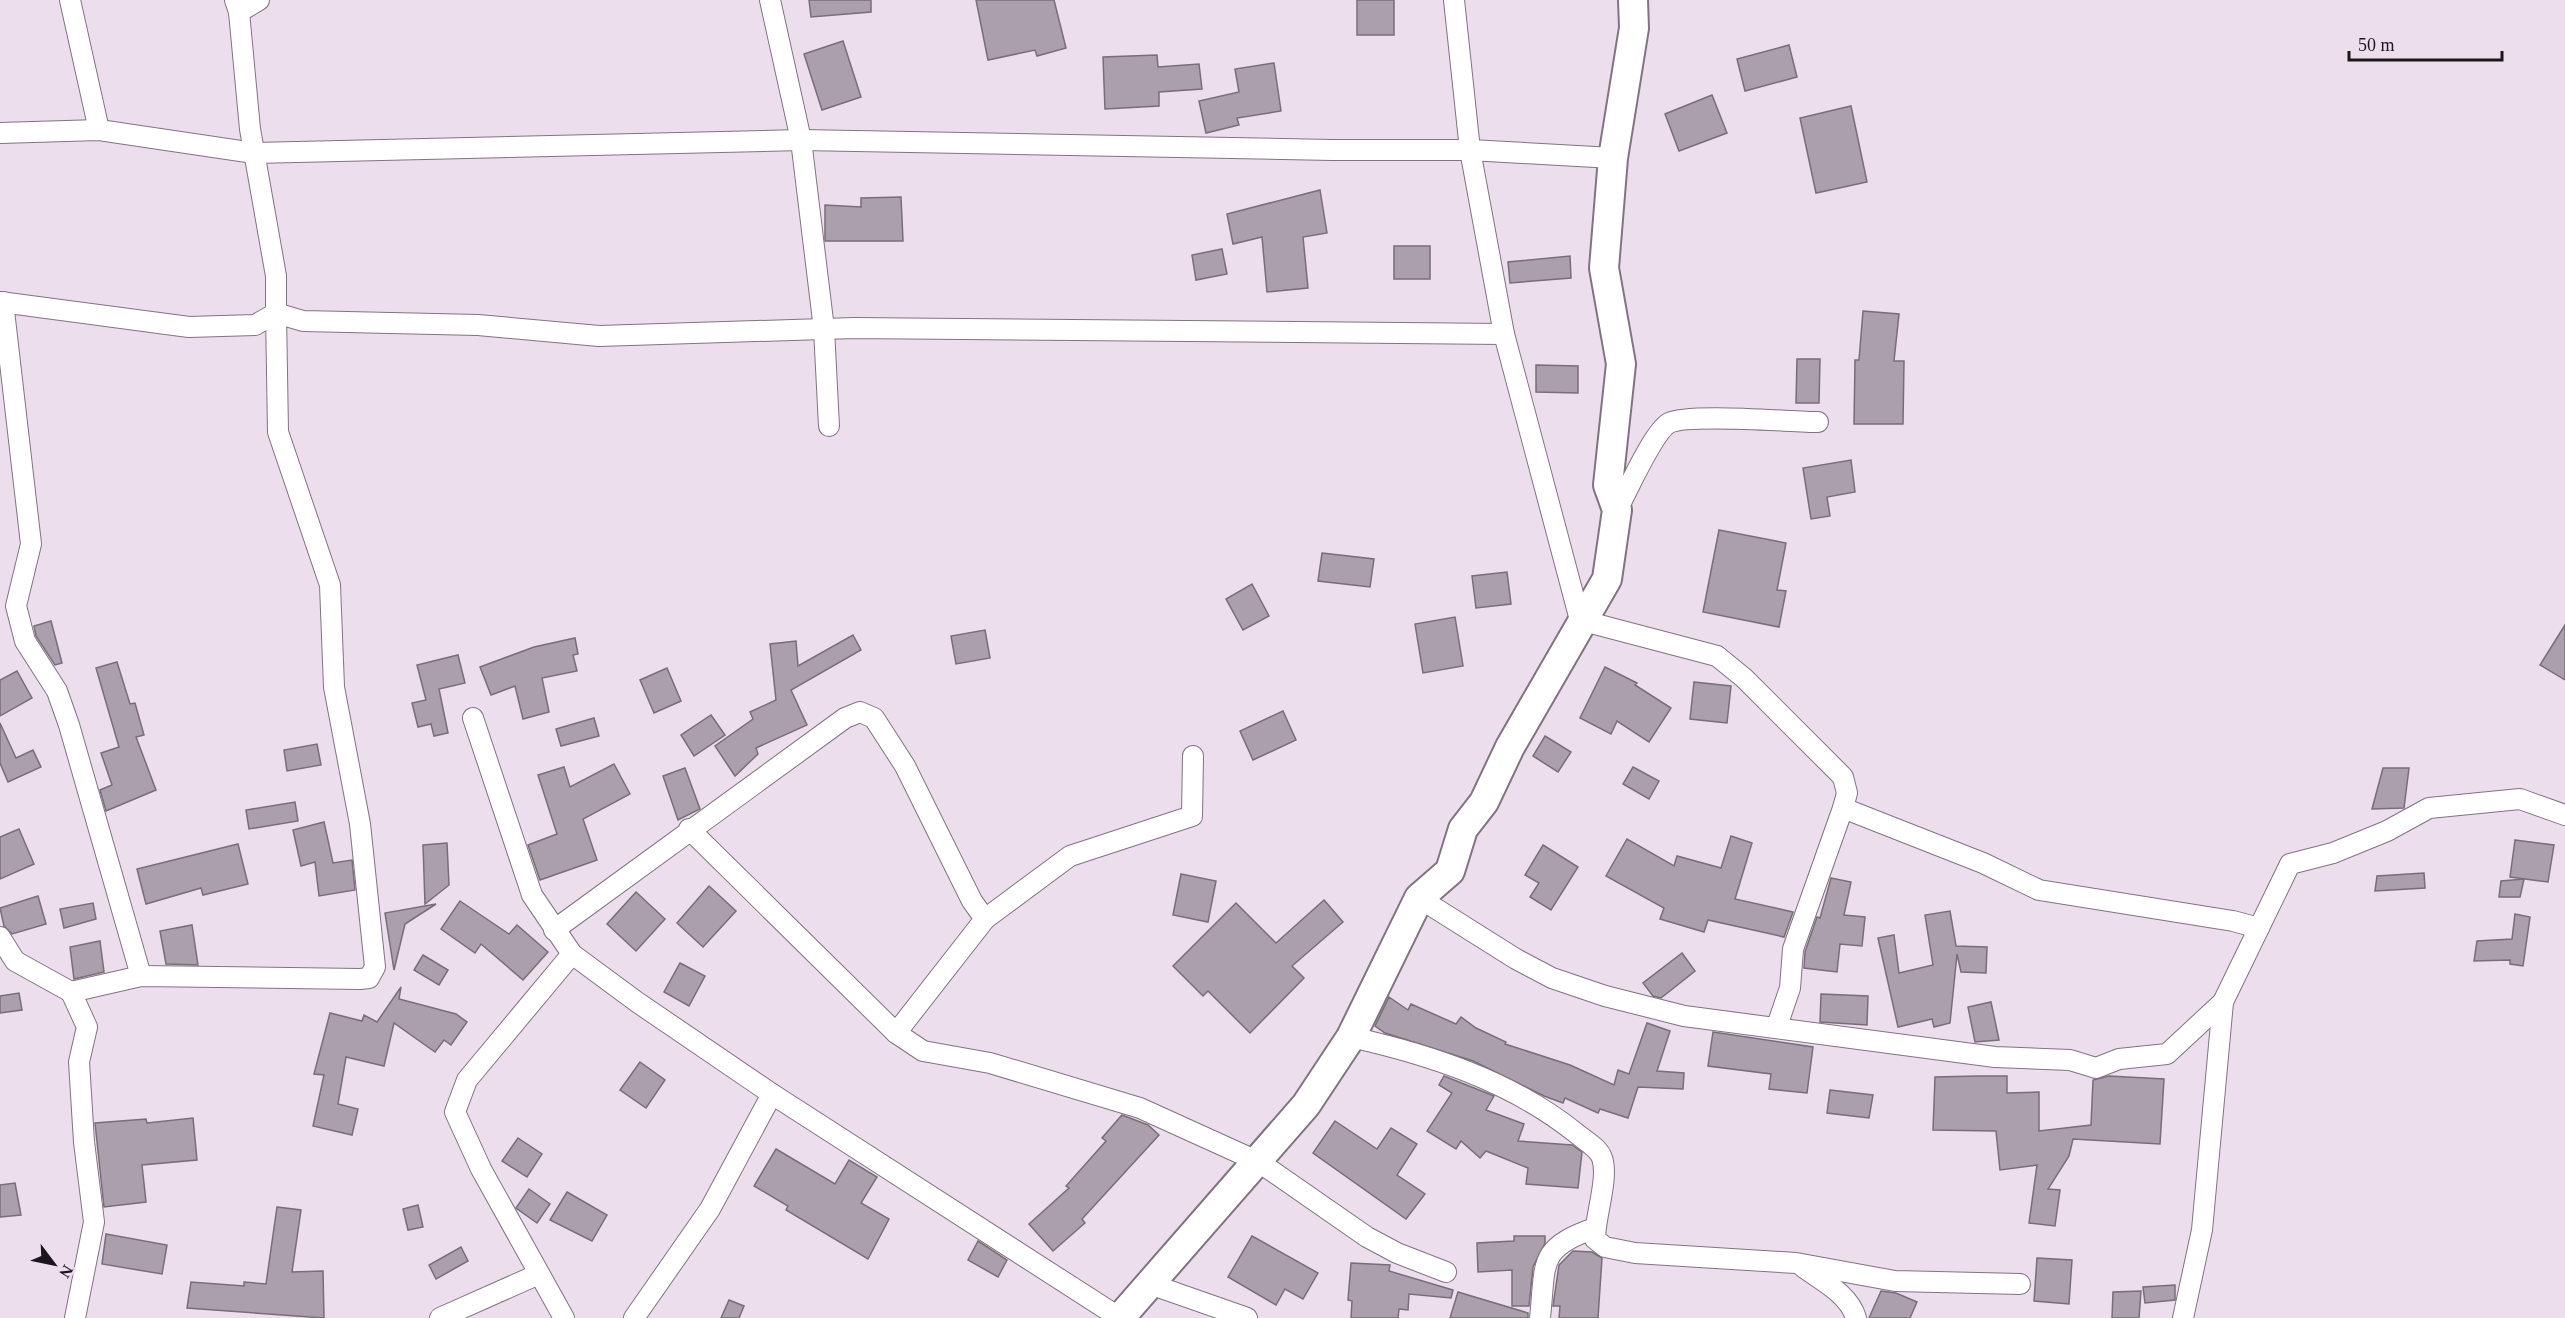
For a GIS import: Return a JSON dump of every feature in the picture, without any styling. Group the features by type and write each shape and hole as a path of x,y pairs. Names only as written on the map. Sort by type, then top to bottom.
{"street":[{"path":"70,0 99,130"},
{"path":"71,992 141,976 360,979 369,978 375,967 360,824 334,687 330,585 278,432 276,276 254,153 237,6 259,0"},
{"path":"770,0 801,140 824,329 829,426"},
{"path":"1454,0 1470,150 1504,334 1581,620"},
{"path":"1617,510 1608,485 1621,364 1604,268 1613,158 1634,28 1633,0"},
{"path":"0,133 99,130 254,153 801,140 1332,150 1470,150 1613,158"},
{"path":"141,976 69,725 57,691 25,641 16,606 31,544 1,302 189,327 255,325 276,313 303,321 478,325 599,336 824,329 1504,334"},
{"path":"472,717 532,895 572,954 637,1002 772,1094 1120,1318 1306,1106 1351,1036 1419,898 1450,871 1462,829 1484,802 1510,747 1606,579 1617,510 1653,441 1669,423 1691,419 1818,422"},
{"path":"1581,620 1717,656 1744,678 1843,777 1846,793 1843,808 1797,939 1790,988 1777,1026"},
{"path":"554,930 689,829 845,718 860,712 874,718 905,766 972,901 985,919"},
{"path":"896,1033 985,919 1070,856 1192,816 1192,756"},
{"path":"2183,1318 2202,1230 2223,1002 2290,864 2333,853 2387,831 2429,808 2520,799 2565,815"},
{"path":"1843,808 1983,863 2039,890 2233,921 2259,928"},
{"path":"689,829 896,1033 923,1051 990,1064 1140,1108 1259,1162 1368,1237 1397,1252 1446,1272"},
{"path":"1419,898 1516,959 1552,978 1605,996 1684,1016 1777,1026 1894,1046 1995,1058 2070,1060 2096,1068 2119,1059 2167,1054 2223,1002"},
{"path":"0,937 15,962 71,992 87,1027 79,1062 84,1142 94,1222 75,1318"},
{"path":"564,1318 481,1169 455,1112 467,1080 572,954"},
{"path":"1351,1036 1389,1045 1466,1070 1554,1116 1602,1155 1604,1167 1595,1239 1605,1247 1635,1253 1796,1263 1896,1281 2019,1284"},
{"path":"634,1318 710,1209 772,1094"},
{"path":"1540,1318 1549,1256 1555,1247 1568,1238 1595,1228"},
{"path":"1796,1263 1832,1287 1853,1307 1856,1318"},
{"path":"440,1318 539,1274"},
{"path":"1150,1284 1247,1318"}],"building":[{"path":"809,0 871,0 871,12 811,17"},
{"path":"976,0 1054,0 1066,48 1037,56 1035,50 988,60"},
{"path":"1357,0 1394,0 1394,35 1357,35"},
{"path":"843,41 861,97 822,110 804,54"},
{"path":"1789,45 1797,77 1745,91 1737,59"},
{"path":"1157,55 1158,67 1199,64 1202,89 1159,92 1159,106 1105,109 1103,57"},
{"path":"1274,63 1281,111 1237,118 1239,125 1206,133 1199,101 1239,92 1235,69"},
{"path":"1712,95 1727,133 1679,151 1665,114"},
{"path":"1851,106 1867,182 1816,193 1800,118"},
{"path":"1320,190 1327,233 1303,237 1308,288 1267,292 1262,237 1233,244 1227,214"},
{"path":"901,197 903,241 825,241 825,205 861,207 861,198"},
{"path":"1394,246 1430,246 1430,279 1394,279"},
{"path":"1222,249 1227,274 1196,280 1192,255"},
{"path":"1570,256 1571,278 1510,283 1508,262"},
{"path":"1863,311 1899,314 1894,361 1904,361 1903,424 1854,424 1855,360 1859,360"},
{"path":"1797,359 1820,359 1819,403 1796,403"},
{"path":"1536,365 1578,366 1578,393 1536,392"},
{"path":"1851,460 1855,492 1827,497 1830,516 1811,519 1803,468"},
{"path":"1719,530 1786,543 1777,590 1786,591 1779,627 1703,612"},
{"path":"1322,553 1374,559 1370,587 1318,581"},
{"path":"1507,572 1511,604 1476,608 1472,576"},
{"path":"1252,584 1269,616 1243,630 1226,599"},
{"path":"1455,617 1463,666 1423,673 1415,624"},
{"path":"51,621 62,663 55,665 36,636 34,626"},
{"path":"2565,625 2565,680 2540,665"},
{"path":"985,630 990,658 956,664 951,636"},
{"path":"853,635 861,650 791,690 807,725 756,748 758,754 735,776 715,746 753,719 750,712 776,700 770,644 796,641 798,666"},
{"path":"575,638 578,654 573,655 577,671 542,678 549,712 523,719 515,686 491,695 480,667 534,647"},
{"path":"458,655 465,683 439,689 448,733 434,736 431,724 418,727 412,703 426,700 417,665"},
{"path":"117,662 130,704 135,703 144,735 136,737 156,790 106,811 100,790 112,785 101,753 119,747 96,668"},
{"path":"1605,667 1637,683 1635,685 1671,708 1649,742 1617,721 1611,734 1580,718"},
{"path":"667,668 681,701 654,713 640,680"},
{"path":"17,671 32,698 0,716 0,680"},
{"path":"1694,682 1731,686 1727,723 1690,719"},
{"path":"1283,711 1296,740 1253,760 1240,731"},
{"path":"711,715 725,735 694,756 681,735"},
{"path":"594,718 599,736 561,746 556,729"},
{"path":"0,723 16,758 33,750 41,767 8,782 0,763"},
{"path":"1545,736 1571,752 1558,772 1533,756"},
{"path":"317,744 321,765 287,771 284,750"},
{"path":"614,764 630,794 583,819 597,860 540,880 528,845 557,834 538,775 564,767 570,787"},
{"path":"1633,767 1659,781 1649,799 1623,784"},
{"path":"685,768 700,809 678,820 663,776"},
{"path":"2383,768 2409,768 2404,808 2372,809"},
{"path":"295,802 298,821 249,829 246,810"},
{"path":"324,822 333,863 352,860 355,890 319,896 315,862 301,866 293,830"},
{"path":"19,829 34,864 0,879 0,837"},
{"path":"1731,836 1752,843 1735,899 1793,912 1784,937 1708,920 1704,932 1660,919 1664,908 1606,876 1627,839 1674,866 1677,856 1721,868"},
{"path":"2515,840 2554,845 2548,882 2510,877"},
{"path":"447,843 449,885 425,904 423,845"},
{"path":"238,844 248,884 203,895 201,888 146,904 137,869"},
{"path":"1543,845 1578,867 1551,910 1530,897 1539,883 1525,875"},
{"path":"2424,873 2425,888 2375,891 2377,876"},
{"path":"1181,874 1216,881 1208,922 1173,915"},
{"path":"1831,878 1851,882 1844,915 1865,917 1862,946 1840,944 1837,972 1804,968 1805,952 1817,917 1820,918"},
{"path":"2524,879 2520,897 2499,897 2501,881"},
{"path":"709,886 736,911 703,947 677,923"},
{"path":"636,892 665,919 636,951 607,924"},
{"path":"38,896 46,924 12,934 4,926 0,908"},
{"path":"1324,900 1343,922 1292,966 1304,978 1250,1033 1208,991 1203,996 1173,966 1236,903 1276,943"},
{"path":"460,901 509,934 517,925 548,952 523,980 481,944 475,953 441,929"},
{"path":"93,903 96,919 64,928 60,909"},
{"path":"436,904 405,924 394,970 385,913"},
{"path":"1950,911 1956,946 1987,947 1986,973 1961,972 1957,954 1950,1023 1934,1027 1932,1019 1898,1027 1878,938 1894,935 1899,973 1933,965 1925,915"},
{"path":"2515,914 2530,917 2523,966 2510,964 2510,960 2474,961 2477,941 2512,939"},
{"path":"192,925 198,965 166,964 160,931"},
{"path":"100,941 104,972 74,979 70,947"},
{"path":"1682,953 1695,971 1661,998 1653,996 1643,983"},
{"path":"423,955 448,970 439,985 414,970"},
{"path":"680,963 705,976 689,1006 664,992"},
{"path":"401,987 399,999 456,1014 467,1022 451,1045 444,1040 435,1052 394,1023 384,1066 346,1057 338,1104 358,1109 352,1135 313,1126 324,1075 314,1074 330,1013 362,1021 364,1015 377,1022"},
{"path":"19,993 22,1010 0,1013 0,996"},
{"path":"1821,994 1868,996 1867,1025 1820,1022"},
{"path":"1389,997 1408,1010 1411,1004 1456,1024 1461,1017 1476,1028 1506,1042 1505,1044 1570,1065 1614,1085 1618,1070 1629,1074 1647,1023 1670,1031 1657,1071 1684,1073 1683,1089 1638,1087 1628,1118 1600,1109 1598,1113 1565,1098 1563,1103 1473,1061 1385,1033 1375,1026"},
{"path":"1991,1002 1999,1040 1975,1042 1968,1007"},
{"path":"1713,1032 1813,1047 1807,1093 1769,1089 1771,1074 1708,1066"},
{"path":"640,1062 665,1080 646,1108 620,1090"},
{"path":"1444,1076 1494,1096 1486,1110 1524,1124 1518,1141 1572,1145 1582,1152 1578,1188 1526,1184 1528,1168 1486,1151 1480,1158 1461,1141 1456,1149 1427,1131 1452,1093 1439,1085"},
{"path":"2007,1076 2007,1093 2039,1092 2039,1131 2091,1125 2093,1080 2109,1076 2164,1079 2160,1144 2073,1139 2069,1156 2048,1189 2060,1190 2055,1226 2029,1223 2037,1165 2000,1170 1996,1131 1933,1130 1935,1077"},
{"path":"1830,1090 1873,1095 1869,1118 1827,1113"},
{"path":"1122,1115 1148,1125 1159,1135 1082,1219 1085,1223 1053,1251 1029,1224 1069,1188 1066,1186 1106,1141 1102,1138"},
{"path":"193,1118 197,1160 142,1165 146,1202 104,1207 95,1123 146,1119 147,1123"},
{"path":"1335,1121 1377,1149 1391,1128 1417,1144 1397,1175 1425,1194 1406,1219 1313,1153"},
{"path":"518,1138 542,1154 527,1177 502,1161"},
{"path":"776,1149 835,1184 849,1160 877,1177 861,1203 889,1219 868,1259 786,1210 788,1206 754,1186"},
{"path":"15,1183 21,1215 0,1217 0,1185"},
{"path":"529,1189 550,1204 537,1223 516,1208"},
{"path":"567,1192 607,1215 592,1241 550,1220"},
{"path":"418,1205 423,1227 408,1230 403,1209"},
{"path":"277,1207 301,1210 292,1272 323,1271 324,1318 187,1308 191,1282 244,1286 244,1282 266,1284"},
{"path":"106,1234 167,1245 162,1274 102,1264"},
{"path":"1252,1236 1318,1273 1303,1299 1285,1289 1276,1305 1228,1277"},
{"path":"1514,1236 1545,1236 1545,1243 1533,1267 1529,1306 1512,1306 1512,1270 1478,1272 1477,1243 1514,1241"},
{"path":"978,1241 1007,1260 998,1277 968,1260"},
{"path":"461,1247 468,1261 436,1279 429,1265"},
{"path":"1573,1251 1592,1252 1602,1258 1598,1318 1559,1318 1560,1306 1553,1306 1559,1265"},
{"path":"2037,1258 2072,1260 2069,1304 2034,1301"},
{"path":"1351,1263 1390,1265 1389,1271 1453,1290 1451,1298 1409,1294 1408,1310 1399,1309 1398,1318 1351,1318 1352,1301 1348,1300"},
{"path":"2175,1285 2175,1300 2145,1303 2143,1287"},
{"path":"1881,1291 1896,1293 1917,1302 1910,1318 1869,1318"},
{"path":"2141,1291 2139,1318 2112,1318 2113,1292"},
{"path":"1458,1292 1528,1313 1528,1318 1450,1318"},
{"path":"729,1300 744,1306 739,1318 721,1318"}]}
